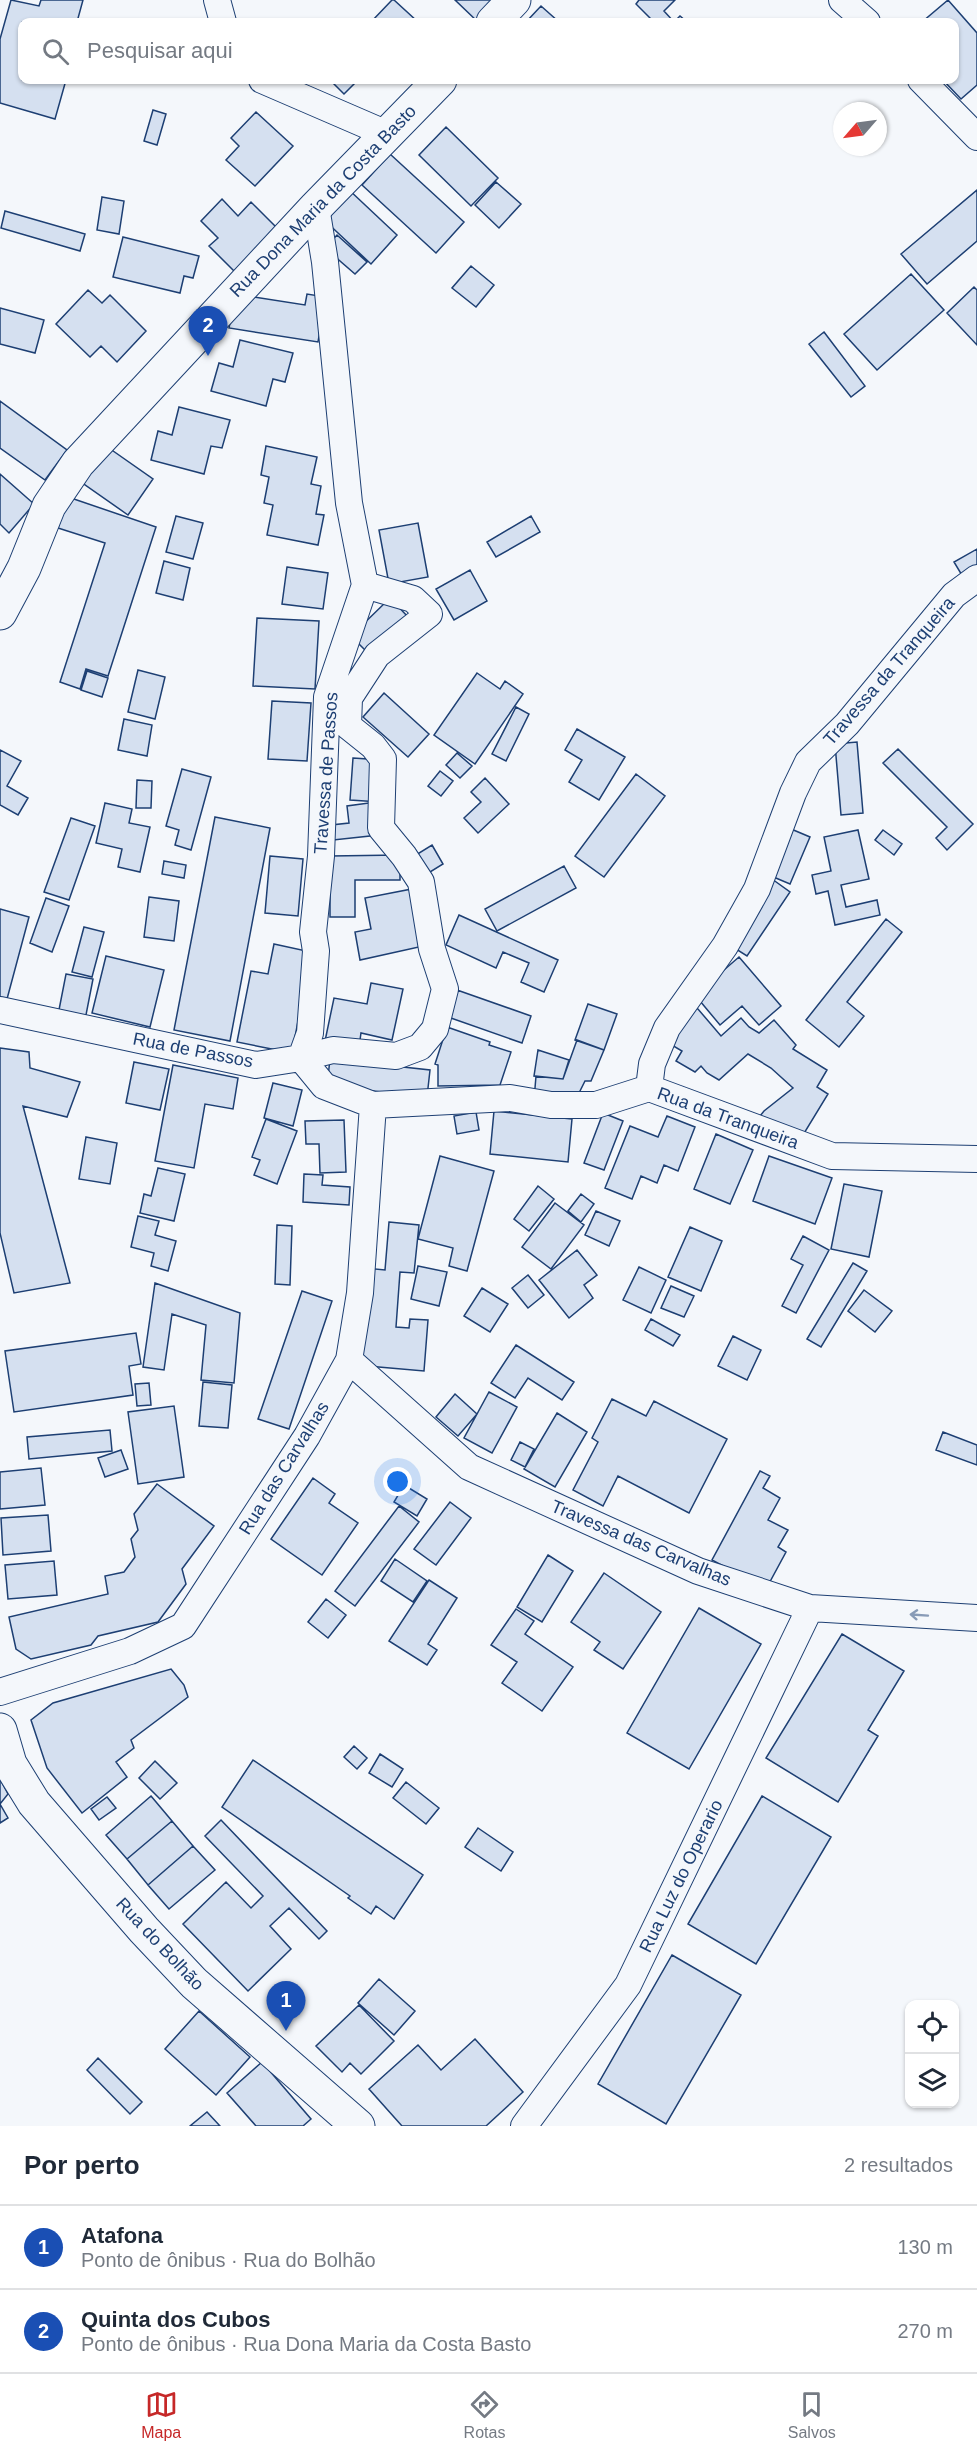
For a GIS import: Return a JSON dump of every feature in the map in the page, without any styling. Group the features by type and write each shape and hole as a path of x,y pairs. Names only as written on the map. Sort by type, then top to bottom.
{"street":[{"path":"217,0 222,18"},
{"path":"497,18 514,0"},
{"path":"843,0 863,18"},
{"path":"271,84 387,134"},
{"name":"Rua Dona Maria da Costa Basto","path":"0,613 24,568 49,506 78,463 316,207 436,84"},
{"path":"925,84 977,137"},
{"name":"Travessa de Passos","path":"301,1058 310,1033 316,951 313,932 321,856 327,697 365,585 349,503 325,262 316,207"},
{"name":"Travessa da Tranqueira","path":"649,1088 652,1064 667,1028 725,946 757,889 793,793 808,762 847,724 954,595 977,578"},
{"name":"Rua de Passos","path":"0,1010 256,1065 333,1050 396,1056 420,1047 435,1029 445,989 432,949 421,882 404,856 381,828 383,759 373,746 348,726 349,698 377,656 429,614 413,599 365,585"},
{"path":"301,1058 324,1086 373,1105"},
{"name":"Rua da Tranqueira","path":"373,1105 510,1098 551,1105 596,1105 649,1088 832,1156 977,1159"},
{"name":"Rua das Carvalhas","path":"0,1692 130,1651 183,1626 307,1436 349,1360 360,1293 373,1105"},
{"name":"Travessa das Carvalhas","path":"349,1360 469,1467 698,1571 810,1608 977,1618"},
{"name":"Rua Luz do Operario","path":"524,2126 628,1985 810,1608"},
{"name":"Rua do Bolhão","path":"0,1730 10,1764 34,1803 144,1930 194,1983 358,2126"}],"building":[{"path":"11,0 39,6 41,0 83,0 78,18 18,18 18,84 65,84 55,119 0,103 0,39"},
{"path":"394,0 414,18 375,18"},
{"path":"455,0 503,0 483,18 474,18"},
{"path":"639,0 675,0 664,11 670,18 650,18 636,4"},
{"path":"948,0 977,33 977,85 961,99 947,84 959,84 959,18 927,18"},
{"path":"541,6 554,18 530,18"},
{"path":"334,84 354,84 344,94"},
{"path":"153,110 166,114 157,145 144,141"},
{"path":"256,112 293,146 255,186 226,160 239,146 231,138"},
{"path":"446,127 498,178 471,206 419,155"},
{"path":"390,154 464,222 436,253 362,185"},
{"path":"496,182 521,204 499,228 475,205"},
{"path":"347,188 397,235 371,264 321,217"},
{"path":"977,190 977,241 927,284 901,254"},
{"path":"102,197 124,201 119,234 97,230"},
{"path":"222,199 238,216 251,202 278,229 235,272 209,246 218,238 201,221"},
{"path":"5,211 85,234 80,251 1,228"},
{"path":"337,235 367,262 355,274 325,248"},
{"path":"123,237 199,256 193,278 184,276 180,293 113,277"},
{"path":"471,266 494,285 476,307 452,288"},
{"path":"911,274 944,310 877,370 844,334"},
{"path":"974,287 977,290 977,345 947,313"},
{"path":"88,290 102,303 110,295 146,331 117,362 101,346 90,357 56,324"},
{"path":"235,294 305,305 307,294 326,297 318,342 229,328"},
{"path":"0,308 44,320 35,353 0,344"},
{"path":"824,332 865,386 851,397 809,344"},
{"path":"240,340 293,353 285,382 273,379 266,406 211,391 219,363 233,367"},
{"path":"0,401 67,450 45,480 0,448"},
{"path":"179,407 230,420 222,448 211,446 204,474 151,460 158,431 172,435"},
{"path":"106,446 153,479 128,515 81,482"},
{"path":"266,446 317,457 311,484 321,486 316,514 324,515 318,545 267,535 273,505 264,503 269,477 261,475"},
{"path":"0,474 34,504 9,533 0,524"},
{"path":"68,497 156,527 108,676 86,669 80,689 60,682 105,543 58,528"},
{"path":"176,516 203,523 193,559 166,552"},
{"path":"531,516 540,532 496,557 487,542"},
{"path":"418,523 428,577 389,584 379,530"},
{"path":"977,549 977,569 963,577 954,562"},
{"path":"164,561 190,568 183,600 156,593"},
{"path":"287,567 328,573 323,609 282,604"},
{"path":"470,570 487,601 454,620 436,589"},
{"path":"390,598 409,618 371,656 351,636"},
{"path":"257,618 319,621 315,689 253,686"},
{"path":"138,670 165,677 155,719 128,712"},
{"path":"87,671 108,678 102,697 81,690"},
{"path":"477,673 500,689 505,681 523,694 475,764 434,735"},
{"path":"384,693 429,734 408,757 363,717"},
{"path":"272,701 311,703 307,761 268,759"},
{"path":"516,707 529,714 506,761 492,754"},
{"path":"124,719 152,725 147,756 118,750"},
{"path":"577,729 625,757 599,800 569,782 582,760 565,750"},
{"path":"857,742 863,813 841,815 835,744"},
{"path":"898,749 973,824 947,850 936,838 947,827 883,763"},
{"path":"0,750 21,761 7,786 28,798 18,815 0,805"},
{"path":"457,753 472,766 460,778 446,765"},
{"path":"353,758 382,760 380,802 350,800"},
{"path":"182,769 211,777 191,850 175,845 179,830 166,826"},
{"path":"440,771 453,781 441,796 428,786"},
{"path":"636,774 665,796 604,877 575,856"},
{"path":"485,778 509,804 478,833 464,818 481,802 471,792"},
{"path":"137,780 152,781 151,808 136,808"},
{"path":"376,802 379,835 324,841 322,826 349,823 347,806"},
{"path":"105,803 132,809 129,823 150,827 140,872 118,867 122,849 96,843"},
{"path":"215,817 270,828 230,1041 174,1030"},
{"path":"71,818 95,826 69,900 44,892"},
{"path":"784,826 810,837 790,884 764,873"},
{"path":"858,830 869,879 841,885 846,907 877,900 880,915 835,925 828,891 816,894 812,875 831,871 824,837"},
{"path":"883,830 902,844 894,855 875,840"},
{"path":"432,845 443,864 422,877 411,858"},
{"path":"400,855 400,880 355,880 355,917 330,917 330,856"},
{"path":"270,856 303,859 298,916 265,913"},
{"path":"164,861 186,865 184,878 162,874"},
{"path":"564,866 576,888 497,931 485,909"},
{"path":"772,879 790,892 747,956 728,944"},
{"path":"417,888 428,945 360,960 355,932 371,929 365,898"},
{"path":"149,897 179,901 174,941 144,937"},
{"path":"46,898 69,906 52,952 30,943"},
{"path":"0,909 29,917 7,999 0,997"},
{"path":"459,915 558,960 544,992 521,982 529,963 503,952 496,968 446,945"},
{"path":"886,919 902,932 847,1002 864,1016 839,1047 806,1020"},
{"path":"84,927 104,932 92,977 72,972"},
{"path":"274,944 311,952 292,1053 237,1042 251,971 268,974"},
{"path":"106,956 164,970 150,1027 92,1013"},
{"path":"739,957 781,1006 759,1025 742,1006 720,1025 695,995"},
{"path":"66,974 93,979 85,1020 58,1015"},
{"path":"371,983 403,989 392,1040 361,1033 359,1047 325,1041 334,998 367,1004"},
{"path":"457,990 531,1016 522,1043 448,1017"},
{"path":"588,1004 617,1014 604,1050 575,1040"},
{"path":"691,1005 698,1009 721,1036 741,1018 759,1033 774,1020 796,1045 793,1049 827,1070 817,1087 828,1094 800,1140 760,1116 793,1088 771,1068 748,1054 719,1080 707,1073 701,1066 695,1072 676,1061 682,1051 665,1041"},
{"path":"447,1027 511,1052 500,1085 438,1086 438,1065 435,1064"},
{"path":"577,1040 604,1050 591,1081 585,1081 574,1103 534,1100 536,1076 563,1079"},
{"path":"0,1048 29,1052 30,1068 80,1082 67,1117 23,1106 70,1283 14,1293 0,1233"},
{"path":"538,1050 569,1060 563,1079 534,1076"},
{"path":"330,1059 430,1070 427,1097 327,1086"},
{"path":"134,1062 169,1069 160,1110 126,1103"},
{"path":"173,1065 238,1078 233,1109 205,1104 194,1168 155,1161"},
{"path":"273,1083 302,1090 293,1126 264,1118"},
{"path":"494,1111 572,1119 568,1162 490,1154"},
{"path":"476,1112 479,1130 457,1134 454,1116"},
{"path":"603,1113 623,1121 604,1170 584,1163"},
{"path":"667,1116 695,1127 678,1171 664,1165 657,1183 641,1176 632,1199 605,1188 630,1126 658,1137"},
{"path":"266,1119 297,1131 277,1184 254,1175 260,1160 252,1157"},
{"path":"344,1120 346,1172 320,1173 319,1144 306,1144 305,1121"},
{"path":"716,1134 753,1150 730,1204 694,1189"},
{"path":"86,1137 117,1143 110,1184 79,1179"},
{"path":"440,1156 494,1171 467,1271 449,1266 453,1248 418,1239"},
{"path":"769,1156 832,1178 815,1224 753,1201"},
{"path":"158,1168 185,1174 174,1221 140,1213 144,1194 151,1196"},
{"path":"304,1174 323,1175 322,1185 350,1187 349,1205 303,1202"},
{"path":"844,1184 882,1191 869,1257 831,1249"},
{"path":"538,1186 554,1199 529,1231 514,1219"},
{"path":"581,1194 594,1204 581,1222 568,1211"},
{"path":"555,1203 584,1225 551,1269 522,1247"},
{"path":"596,1211 620,1221 609,1246 585,1235"},
{"path":"138,1216 159,1221 155,1235 176,1241 168,1271 151,1266 154,1253 131,1247"},
{"path":"389,1222 419,1225 414,1273 400,1272 396,1327 409,1328 410,1319 428,1320 424,1371 356,1365 365,1268 385,1270"},
{"path":"277,1225 292,1226 290,1285 275,1284"},
{"path":"690,1227 722,1241 701,1291 668,1277"},
{"path":"803,1236 829,1250 796,1313 782,1306 803,1265 791,1259"},
{"path":"577,1250 597,1275 584,1285 593,1298 569,1318 539,1280"},
{"path":"853,1263 867,1271 821,1347 807,1339"},
{"path":"418,1266 447,1272 439,1306 411,1299"},
{"path":"639,1267 666,1280 651,1313 623,1300"},
{"path":"528,1275 544,1295 528,1308 512,1288"},
{"path":"155,1283 240,1313 234,1383 201,1380 206,1325 172,1314 164,1370 143,1367"},
{"path":"671,1286 694,1296 684,1317 661,1308"},
{"path":"482,1288 508,1304 490,1332 464,1316"},
{"path":"864,1290 892,1311 875,1332 848,1311"},
{"path":"302,1291 332,1301 289,1429 258,1419"},
{"path":"651,1319 680,1335 673,1346 645,1330"},
{"path":"136,1333 141,1364 129,1366 133,1395 14,1412 5,1351"},
{"path":"733,1336 761,1350 747,1380 718,1366"},
{"path":"516,1345 574,1382 562,1400 528,1378 515,1398 491,1383"},
{"path":"203,1382 232,1385 228,1428 199,1426"},
{"path":"149,1383 151,1405 137,1406 135,1384"},
{"path":"489,1392 517,1407 492,1453 464,1438"},
{"path":"455,1394 477,1414 458,1436 436,1417"},
{"path":"612,1399 646,1416 654,1401 727,1439 689,1513 618,1476 603,1506 573,1490 598,1442 592,1438"},
{"path":"174,1406 184,1477 138,1484 128,1412"},
{"path":"557,1413 587,1432 555,1487 524,1469"},
{"path":"110,1430 112,1451 29,1459 27,1437"},
{"path":"943,1432 977,1445 977,1465 936,1450"},
{"path":"520,1442 534,1449 525,1467 511,1460"},
{"path":"121,1450 128,1469 105,1477 98,1458"},
{"path":"41,1468 45,1505 0,1509 0,1472"},
{"path":"760,1471 770,1476 763,1488 780,1498 768,1520 788,1530 778,1547 786,1552 766,1589 712,1560"},
{"path":"313,1478 335,1494 329,1503 358,1523 322,1575 271,1539"},
{"path":"157,1484 214,1526 182,1569 186,1584 158,1622 98,1636 91,1645 31,1659 16,1649 9,1617 108,1594 105,1576 124,1572 135,1557 131,1539 138,1530 134,1514"},
{"path":"404,1485 427,1499 417,1516 394,1502"},
{"path":"450,1502 471,1518 436,1565 414,1549"},
{"path":"399,1506 419,1522 355,1606 335,1591"},
{"path":"48,1515 51,1551 3,1555 1,1518"},
{"path":"548,1555 573,1571 542,1622 517,1607"},
{"path":"395,1559 427,1581 413,1602 381,1581"},
{"path":"54,1561 57,1595 8,1599 5,1565"},
{"path":"604,1573 661,1612 623,1669 594,1650 600,1642 571,1622"},
{"path":"429,1580 457,1598 428,1644 437,1650 427,1665 389,1641"},
{"path":"326,1599 346,1615 328,1638 308,1622"},
{"path":"699,1608 761,1644 689,1769 627,1733"},
{"path":"516,1609 534,1621 525,1634 573,1667 542,1711 502,1683 517,1662 491,1645"},
{"path":"842,1634 904,1671 868,1730 878,1736 838,1802 766,1758"},
{"path":"171,1669 184,1685 188,1697 131,1740 134,1748 116,1762 127,1777 82,1813 47,1768 31,1720 53,1703"},
{"path":"354,1746 367,1758 357,1769 344,1757"},
{"path":"380,1754 403,1769 392,1787 369,1773"},
{"path":"253,1760 423,1875 394,1919 376,1906 371,1914 348,1898 350,1896 222,1807"},
{"path":"155,1761 177,1783 160,1799 139,1778"},
{"path":"0,1779 8,1794 0,1804"},
{"path":"406,1782 439,1808 426,1824 393,1798"},
{"path":"151,1796 172,1821 127,1859 106,1835"},
{"path":"762,1796 831,1837 756,1964 688,1924"},
{"path":"107,1797 116,1808 99,1820 91,1809"},
{"path":"0,1804 8,1818 0,1823"},
{"path":"221,1820 327,1931 319,1939 289,1908 270,1926 291,1949 248,1991 183,1924 226,1882 251,1908 263,1896 205,1836"},
{"path":"172,1821 193,1846 148,1885 127,1859"},
{"path":"478,1828 513,1852 501,1871 465,1847"},
{"path":"193,1846 215,1870 169,1909 148,1885"},
{"path":"672,1955 741,1995 666,2124 598,2084"},
{"path":"379,1979 415,2011 394,2035 358,2003"},
{"path":"359,2005 394,2041 361,2074 350,2063 342,2072 316,2046"},
{"path":"199,2011 250,2057 216,2095 165,2049"},
{"path":"475,2039 523,2092 486,2126 402,2126 369,2089 418,2045 441,2070"},
{"path":"98,2058 142,2102 130,2114 87,2070"},
{"path":"262,2062 311,2119 303,2126 256,2126 227,2093"},
{"path":"207,2112 220,2126 190,2126"}],"place":[{"name":"Quinta dos Cubos","path":"208,356"},
{"name":"Atafona","path":"286,2031"}]}
